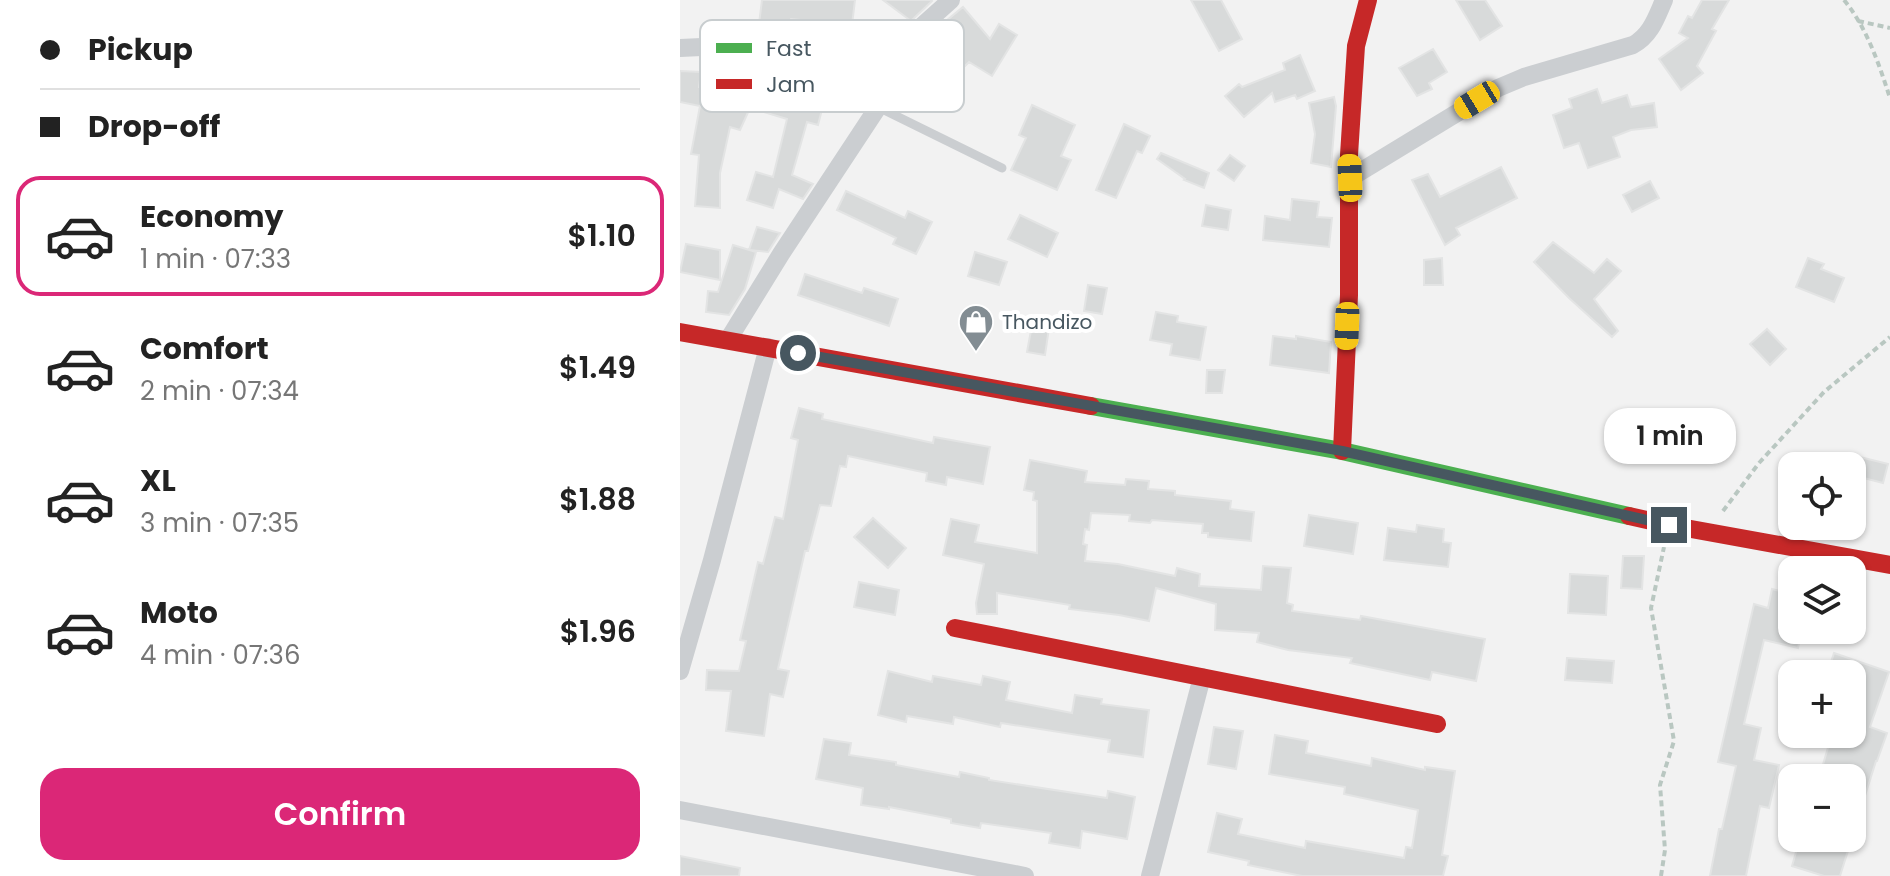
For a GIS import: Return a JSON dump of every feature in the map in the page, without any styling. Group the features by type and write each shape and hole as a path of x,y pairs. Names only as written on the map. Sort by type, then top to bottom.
{"main road":[{"path":"1342,451 1349,295 1349,155 1356,46 1368,0"},
{"path":"680,332 1342,451 1669,525 1890,565"},
{"path":"955,628 1437,724"}],"street":[{"path":"929,20 951,0"},
{"path":"1350,178 1498,88 1524,77 1633,45 1650,30 1664,0"},
{"path":"680,48 700,47"},
{"path":"728,340 875,112"},
{"path":"680,671 768,347"},
{"path":"1150,876 1202,677"},
{"path":"680,810 1025,876"}],"lane":[{"path":"888,112 1002,168"}],"path":[{"path":"1844,0 1877,58 1890,98"},
{"path":"1858,21 1890,28"},
{"path":"1714,534 1724,509 1759,463 1824,392 1890,337"},
{"path":"1661,876 1665,850 1660,785 1674,741 1651,608 1669,525"}],"building":[{"path":"762,0 855,0 853,20 760,20"},
{"path":"883,0 932,1 910,20"},
{"path":"1191,0 1221,0 1242,39 1219,51"},
{"path":"1456,0 1485,0 1502,26 1480,40"},
{"path":"1702,0 1729,0 1712,29 1716,31 1697,66 1703,73 1681,90 1659,59 1688,38 1679,33"},
{"path":"963,7 990,39 999,24 1017,35 992,76 969,62 964,67 964,20 947,20"},
{"path":"1433,49 1447,72 1429,83 1432,89 1417,96 1399,68"},
{"path":"1300,55 1315,91 1297,99 1295,95 1275,102 1272,93 1244,117 1225,96 1239,84 1242,87 1285,70 1283,63"},
{"path":"680,71 700,72 700,106 680,102"},
{"path":"1597,89 1602,103 1627,95 1631,107 1654,103 1657,127 1631,130 1613,137 1620,157 1588,168 1579,143 1564,148 1553,115 1572,108 1569,99"},
{"path":"1334,97 1331,167 1311,163 1315,134 1309,103"},
{"path":"1032,105 1075,125 1061,156 1071,160 1057,190 1011,170 1026,138 1019,135"},
{"path":"700,106 700,112 748,112 740,130 730,127 720,173 720,208 695,206 699,155 691,154"},
{"path":"763,112 821,112 818,125 807,122 792,175 813,184 803,199 779,189 773,208 747,200 756,172 773,177 787,119"},
{"path":"1124,124 1150,136 1142,153 1137,151 1116,198 1096,190"},
{"path":"1161,153 1209,173 1204,188 1184,180 1157,159"},
{"path":"1230,155 1245,166 1234,181 1218,170"},
{"path":"1501,167 1517,198 1456,228 1460,235 1445,245 1412,180 1428,174 1440,197"},
{"path":"1650,181 1659,198 1632,212 1623,195"},
{"path":"846,191 905,218 908,211 932,222 916,254 893,244 896,238 837,210"},
{"path":"1292,199 1319,202 1317,217 1332,218 1329,247 1263,240 1265,216 1290,220"},
{"path":"1206,205 1231,210 1228,230 1202,226"},
{"path":"1020,215 1058,233 1047,257 1008,239"},
{"path":"757,227 780,233 768,252 749,250"},
{"path":"1553,242 1594,273 1607,259 1621,271 1594,299 1618,331 1612,337 1534,262"},
{"path":"686,244 720,250 720,280 680,272"},
{"path":"733,245 756,252 745,289 729,315 706,312 708,291 718,292"},
{"path":"975,252 1007,262 999,285 968,276"},
{"path":"1442,258 1443,285 1424,285 1424,260"},
{"path":"1808,258 1824,264 1821,269 1844,278 1834,302 1796,287"},
{"path":"805,274 862,293 864,288 898,299 889,326 798,295"},
{"path":"1088,285 1107,288 1102,314 1084,311"},
{"path":"1156,312 1178,316 1177,322 1206,327 1200,360 1170,355 1172,344 1150,340"},
{"path":"1032,325 1049,328 1045,355 1027,352"},
{"path":"1767,329 1786,349 1770,365 1750,344"},
{"path":"1273,336 1331,342 1329,373 1270,365"},
{"path":"1207,370 1225,370 1222,393 1206,393"},
{"path":"799,408 823,414 822,419 933,443 934,437 990,447 983,484 947,477 946,485 926,481 927,473 848,456 846,467 840,466 831,506 820,505 808,551 805,551 778,669 789,671 783,697 770,694 764,736 726,731 731,691 706,690 707,670 739,671 746,641 740,640 758,562 763,564 775,517 783,519 798,440 791,438"},
{"path":"1866,458 1888,464 1883,483 1866,479"},
{"path":"1030,460 1087,471 1085,482 1125,485 1126,479 1149,481 1148,489 1231,501 1230,509 1254,512 1251,541 1208,537 1208,533 1202,533 1203,524 1129,521 1130,515 1091,513 1083,544 1087,545 1085,561 1118,564 1175,576 1177,568 1200,574 1199,586 1261,590 1263,566 1291,568 1287,603 1293,605 1292,611 1360,620 1361,616 1485,639 1476,681 1432,672 1430,680 1350,663 1352,658 1288,650 1257,642 1259,633 1215,630 1216,604 1156,588 1149,621 1069,609 1070,605 997,593 997,614 977,614 976,603 984,564 943,555 951,519 979,525 975,542 1037,553 1037,501 1033,500 1034,492 1024,490"},
{"path":"1309,515 1358,523 1353,554 1304,546"},
{"path":"873,518 906,548 888,568 854,537"},
{"path":"1417,525 1444,529 1443,542 1451,543 1448,567 1384,560 1388,528 1416,532"},
{"path":"1623,556 1644,556 1642,589 1621,588"},
{"path":"1570,574 1608,576 1606,615 1568,613"},
{"path":"859,582 899,590 895,615 854,607"},
{"path":"1772,589 1778,590 1778,643 1764,640 1744,724 1761,728 1754,760 1778,765 1778,769 1769,808 1760,806 1746,876 1710,876 1736,766 1718,762 1754,604 1768,608"},
{"path":"1834,653 1854,660 1832,660"},
{"path":"1567,658 1614,661 1612,683 1565,680"},
{"path":"1866,664 1889,672 1870,727 1887,733 1866,792 1866,764 1823,764 1828,748 1866,748"},
{"path":"888,671 932,682 933,676 981,685 983,676 1010,682 1006,700 1072,713 1075,695 1102,699 1101,704 1149,710 1143,757 1108,752 1110,740 1001,723 1000,727 954,717 953,724 907,716 906,722 878,715"},
{"path":"1214,727 1243,731 1236,769 1208,764"},
{"path":"1275,735 1308,741 1306,753 1371,766 1372,758 1425,770 1425,767 1455,771 1442,855 1448,856 1443,876 1302,876 1248,865 1249,861 1208,852 1217,813 1242,819 1238,834 1305,848 1306,841 1404,858 1406,847 1412,848 1418,810 1344,794 1345,787 1269,774"},
{"path":"824,739 851,743 849,755 959,777 960,772 989,780 1107,798 1108,791 1135,797 1127,839 1082,831 1080,848 1049,843 1051,833 981,823 980,828 889,807 861,805 863,788 816,779"},
{"path":"1796,852 1848,852 1840,876 1824,876 1792,866"},
{"path":"680,856 740,868 739,876 680,876"}],"traffic: fast":[{"path":"1091,406 1342,451 1629,516"}],"traffic: jam":[{"path":"1342,451 1349,295 1349,155 1356,46 1368,0"},
{"path":"680,332 1091,406"},
{"path":"1629,516 1890,565"},
{"path":"955,628 1437,724"}],"place":[{"name":"Thandizo","path":"976,353"}],"route":[{"path":"798,353 1342,451 1669,525"}]}
